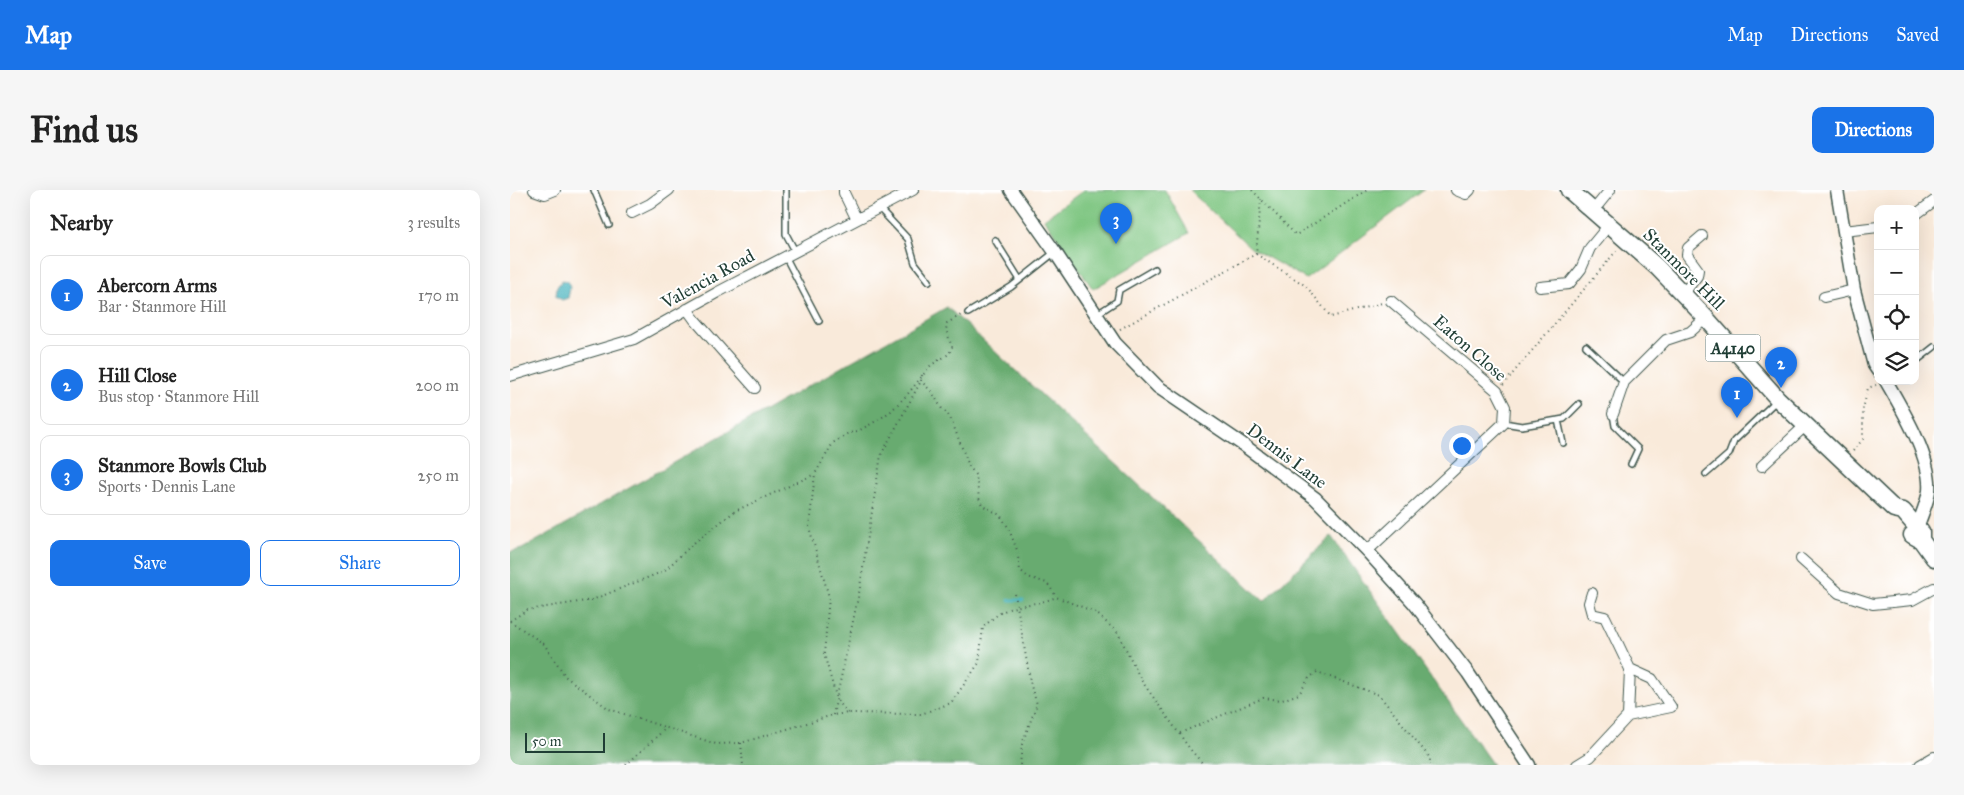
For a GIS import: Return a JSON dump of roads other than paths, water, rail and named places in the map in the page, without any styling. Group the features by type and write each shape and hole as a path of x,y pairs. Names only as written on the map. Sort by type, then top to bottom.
{"main road":[{"name":"Stanmore Hill","path":"1569,190 1657,267 1706,318 1778,399 1844,463 1894,509 1903,511 1934,558"}],"street":[{"path":"534,190 545,194 555,190"},
{"path":"632,212 650,204 669,190"},
{"path":"844,190 856,218"},
{"name":"Valencia Road","path":"510,376 634,338 856,218 913,190"},
{"name":"Dennis Lane","path":"1011,190 1055,252 1115,343 1158,387 1242,444 1315,498 1367,551 1414,603 1468,673 1529,765"},
{"path":"1456,190 1466,194 1470,190"},
{"path":"1593,211 1610,190"},
{"path":"1837,190 1854,290 1874,366"},
{"path":"1919,213 1934,201"},
{"path":"1540,287 1568,284 1581,269 1590,248 1609,225"},
{"path":"1844,230 1874,227"},
{"path":"1683,294 1697,276 1698,270 1687,255 1688,248 1702,236"},
{"path":"1824,297 1854,290"},
{"name":"Eaton Close","path":"1391,301 1497,391 1505,407 1504,422"},
{"path":"687,309 755,388"},
{"path":"1612,414 1624,382 1666,340 1690,332 1706,318"},
{"path":"1889,385 1916,437 1929,485 1919,534"},
{"path":"1367,551 1504,422"},
{"path":"1762,466 1806,425"},
{"path":"1801,559 1839,593 1873,604 1912,600 1934,588"},
{"path":"1592,593 1589,603 1592,614 1605,617 1630,669 1628,716"},
{"path":"1577,765 1590,757 1628,716 1671,707 1652,679 1630,669"},
{"path":"1920,765 1934,757"}],"lane":[{"path":"594,190 609,225"},
{"path":"786,190 786,234 790,254 819,321"},
{"path":"879,208 908,239 915,263 929,281"},
{"path":"995,240 1020,280"},
{"path":"968,313 1020,280 1055,252"},
{"path":"1096,314 1117,301 1119,290 1155,269"},
{"path":"1586,346 1624,382"},
{"path":"1919,359 1934,347"},
{"path":"1706,474 1729,454 1734,441 1762,412 1778,399"},
{"path":"1504,422 1522,426 1564,420 1579,404"},
{"path":"1612,414 1615,426 1638,449 1631,464"},
{"path":"1558,420 1564,443"}],"water":[{"path":"562,280 568,281 570,288 568,298 562,300 556,296 557,287"}],"waterway":[{"path":"1009,600 1023,600"}],"place":[{"name":"Stanmore Bowls Club","path":"1116,244"},
{"name":"Hill Close","path":"1781,388"},
{"name":"Abercorn Arms","path":"1737,418"}]}
